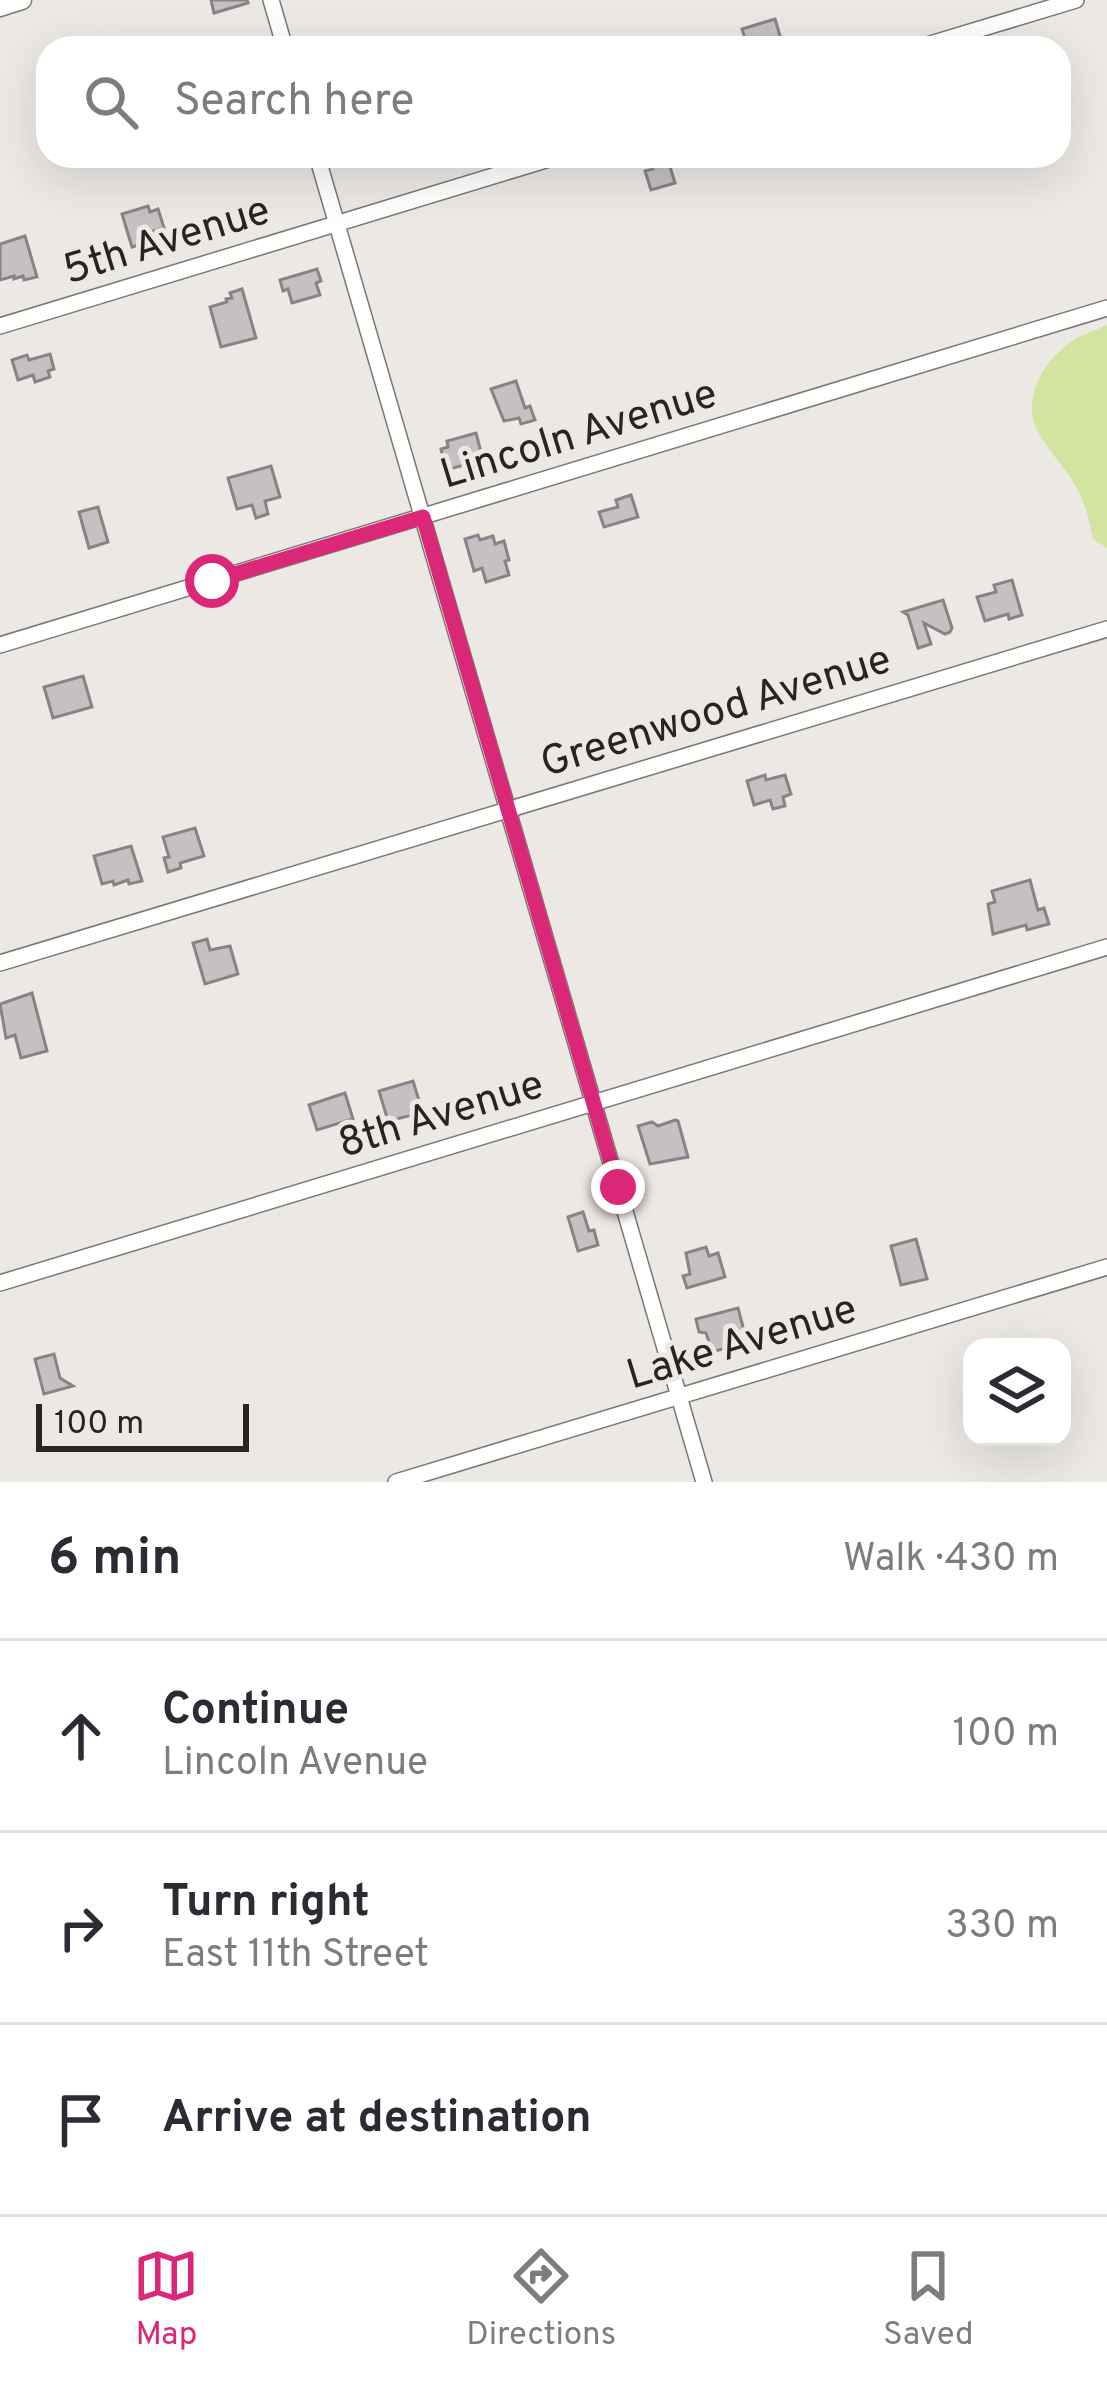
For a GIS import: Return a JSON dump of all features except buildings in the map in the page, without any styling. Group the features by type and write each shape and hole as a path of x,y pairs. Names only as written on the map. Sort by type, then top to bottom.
{"street":[{"path":"0,7 22,0"},
{"path":"272,0 282,36"},
{"path":"957,36 1076,0"},
{"path":"321,168 704,1482"},
{"name":"5th Avenue","path":"0,326 521,168"},
{"name":"Lincoln Avenue","path":"0,645 1107,308"},
{"name":"Greenwood Avenue","path":"0,963 1107,628"},
{"name":"8th Avenue","path":"0,1283 1107,947"},
{"name":"Lake Avenue","path":"396,1482 1107,1267"}],"green space":[{"path":"1107,325 1107,548 1093,539 1079,491 1037,430 1032,403 1041,376 1058,353"}],"route":[{"path":"212,581 423,517 618,1187"}]}
